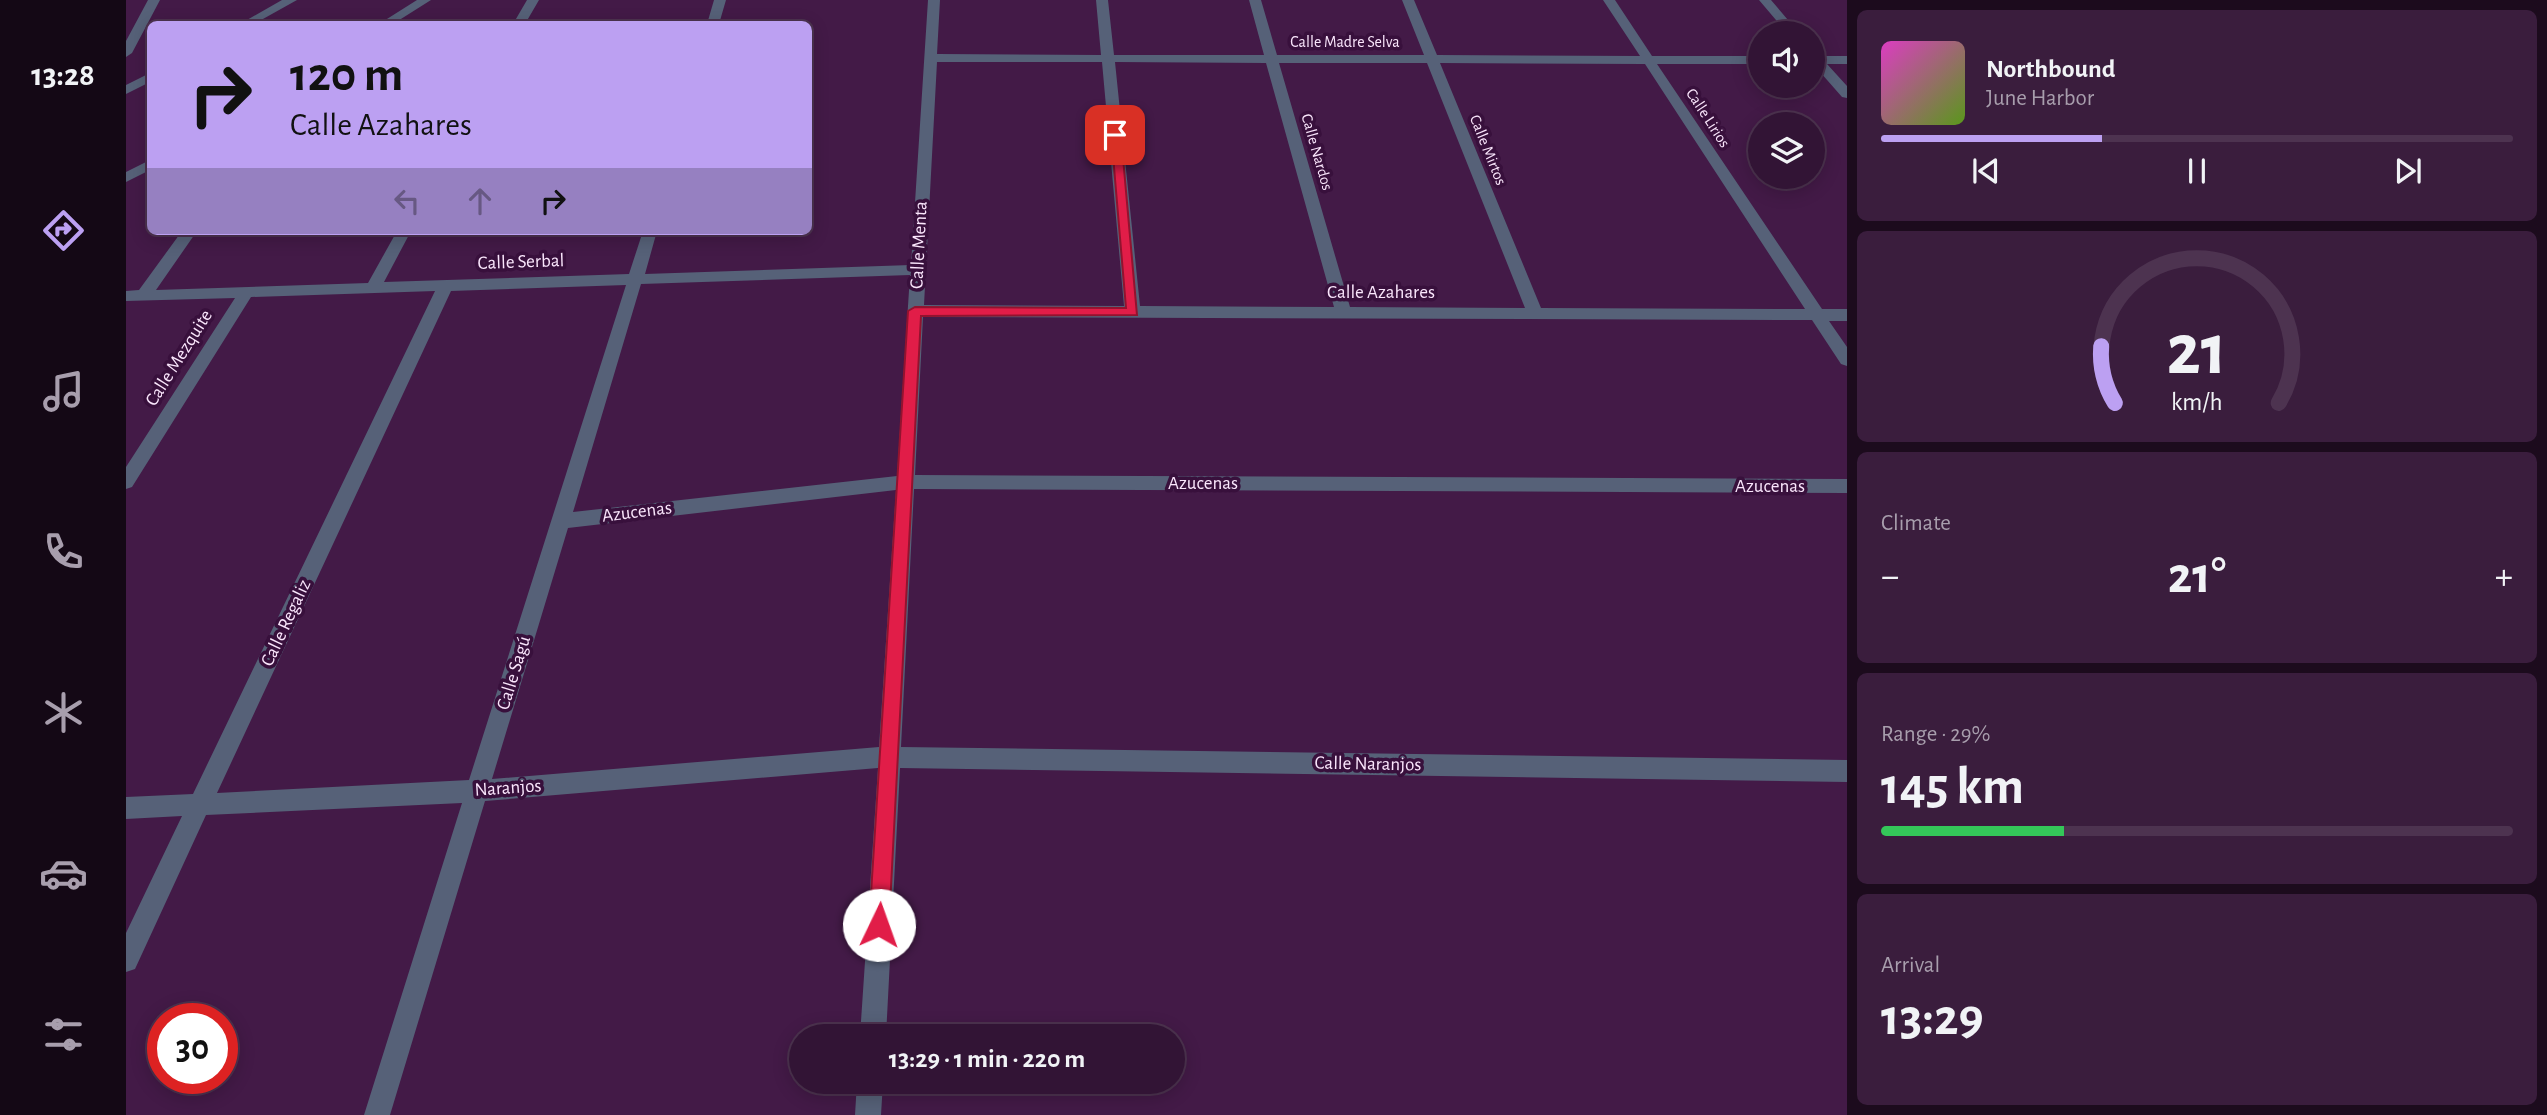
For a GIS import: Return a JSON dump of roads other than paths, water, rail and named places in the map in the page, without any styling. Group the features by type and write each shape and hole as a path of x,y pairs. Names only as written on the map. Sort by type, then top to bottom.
{"street":[{"path":"126,53 151,4 167,0"},
{"path":"252,21 291,0"},
{"path":"390,21 425,0"},
{"path":"521,21 533,0"},
{"path":"714,21 720,0"},
{"name":"Calle Menta","path":"874,1024 934,0"},
{"path":"1102,0 1133,312"},
{"name":"Calle Nardos","path":"1255,0 1345,313"},
{"name":"Calle Mirtos","path":"1408,0 1535,313"},
{"name":"Calle Lirios","path":"1609,0 1847,360"},
{"path":"1765,0 1783,21"},
{"name":"Calle Madre Selva","path":"930,58 1748,60"},
{"path":"1825,59 1847,60"},
{"path":"1825,71 1847,94"},
{"path":"126,90 147,78"},
{"path":"126,178 147,165"},
{"path":"143,296 187,235"},
{"path":"373,288 402,235"},
{"name":"Calle Sagú","path":"377,1115 649,235"},
{"name":"Calle Serbal","path":"126,296 917,270"},
{"name":"Calle Regaliz","path":"126,960 445,286"},
{"name":"Calle Mezquite","path":"126,482 246,293"},
{"name":"Calle Azahares","path":"915,311 1847,315"},
{"name":"Azucenas","path":"560,521 905,482 1847,486"},
{"name":"Naranjos","path":"126,807 477,791 889,757"},
{"name":"Calle Naranjos","path":"889,757 1847,771"},
{"path":"868,1115 869,1094"}]}
